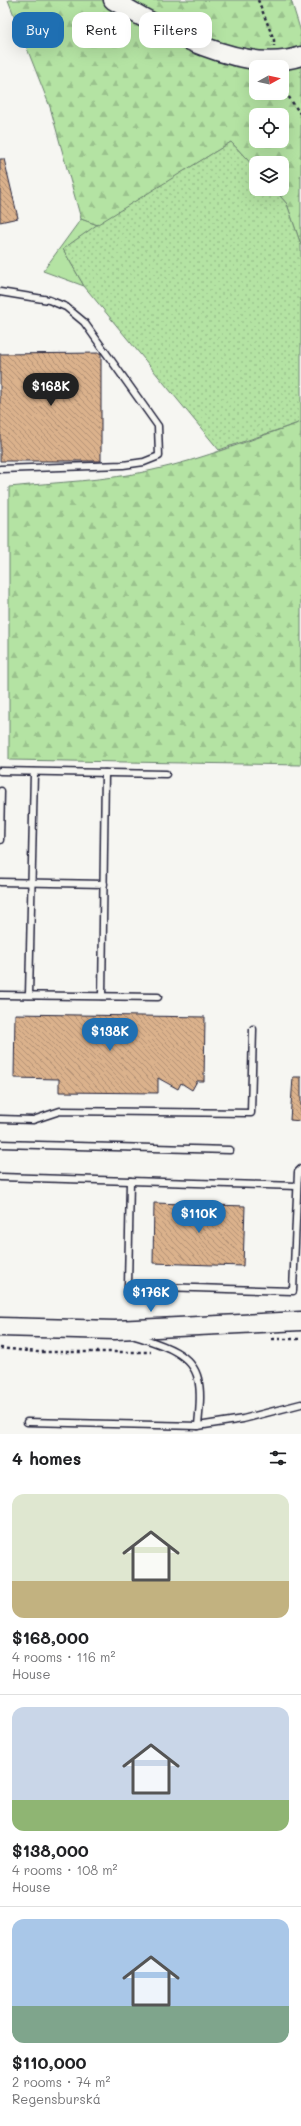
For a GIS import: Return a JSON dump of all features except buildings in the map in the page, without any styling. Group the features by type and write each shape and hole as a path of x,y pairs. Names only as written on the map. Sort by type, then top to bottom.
{"main road":[{"path":"113,0 153,24 230,56 266,60"},
{"path":"280,60 299,56"},
{"path":"0,1327 115,1330 301,1321"}],"lane":[{"path":"0,292 49,300 66,307 84,322 158,426 159,456 144,462 123,465 0,469"},
{"path":"0,771 166,774"},
{"path":"29,995 34,772"},
{"path":"102,996 105,773"},
{"path":"0,840 1,791"},
{"path":"0,882 104,884"},
{"path":"0,995 158,997"},
{"path":"0,1119 33,1120 60,1111 251,1113 253,1029"},
{"path":"0,1144 230,1150"},
{"path":"130,1181 128,1286 293,1291 298,1237 297,1186 298,1172 301,1169"},
{"path":"0,1177 297,1186"},
{"path":"115,1330 173,1349 189,1363 198,1379 198,1426"},
{"path":"27,1422 198,1426 243,1418 301,1404"}],"path":[{"path":"258,0 274,40 275,60"},
{"path":"289,97 301,115"}],"green space":[{"path":"8,0 291,0 301,32 301,245 287,204 280,196 289,196 289,156 249,156 249,161 231,142 98,225 81,219 50,107 27,48 64,48 64,12 13,12"},
{"path":"231,142 249,161 249,196 280,196 287,204 301,245 301,422 219,450 84,286 63,249 98,224"},
{"path":"81,219 98,225 63,249 84,286 43,271"},
{"path":"301,422 301,765 9,760 9,487 117,477 153,470 209,454"}]}
